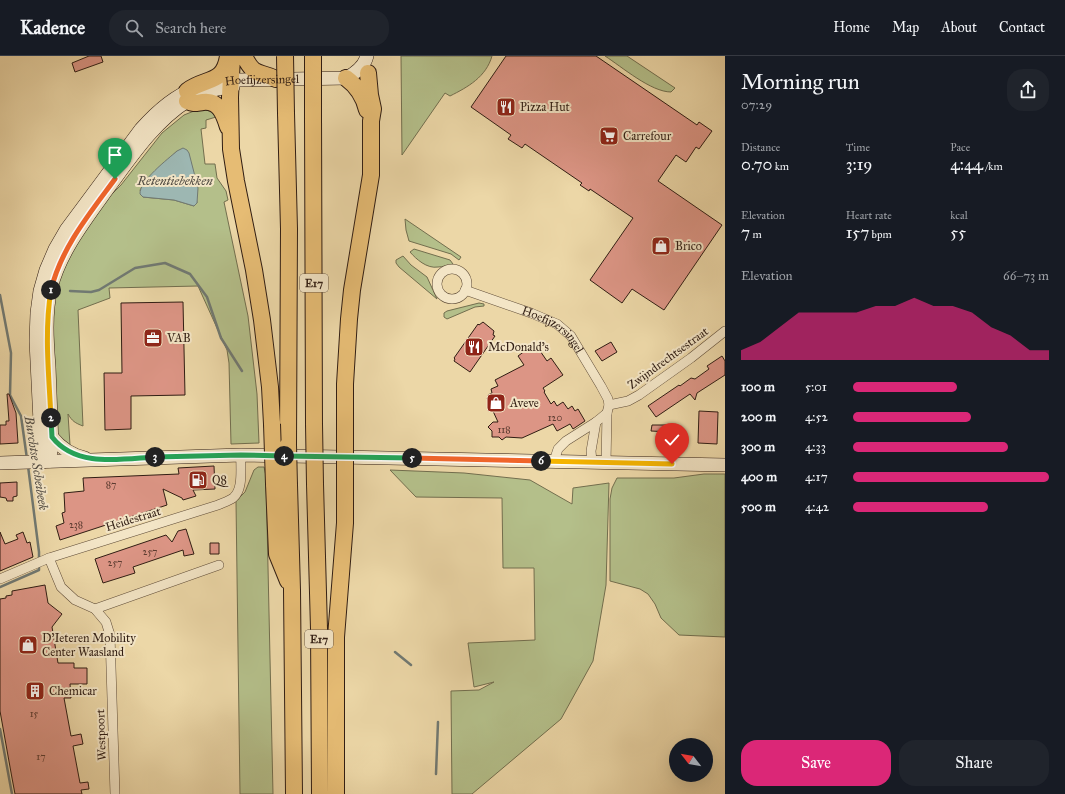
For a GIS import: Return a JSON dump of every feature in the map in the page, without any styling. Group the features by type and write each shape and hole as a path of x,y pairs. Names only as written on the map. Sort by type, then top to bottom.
{"highway":[{"path":"228,56 226,67 217,77 193,87 187,96 195,104 211,102 219,106 230,135"},
{"path":"232,56 233,83 230,149 254,270 262,320 270,387 272,424 281,484"},
{"path":"233,83 244,56"},
{"path":"244,56 249,67 254,72 276,79"},
{"name":"E17","path":"285,56 289,229 288,423 281,484 292,590 294,794"},
{"name":"E17","path":"313,56 314,424 319,629 320,794"},
{"path":"336,794 336,637 345,523 345,384 353,283 371,175 371,121 373,109 368,73"},
{"path":"350,81 365,101 371,121"}],"street":[{"path":"350,81 354,73 362,67 368,56"},
{"path":"350,81 365,78 371,66 372,56"},
{"name":"Hoefijzersingel","path":"45,461 36,341 40,290 46,270 55,249 66,230 141,129 155,114 187,96 233,83 276,79 350,81"},
{"name":"Hoefijzersingel","path":"233,83 350,81"},
{"name":"Hoefijzersingel","path":"45,461 52,446 47,340 51,289 56,273 63,256 76,235 135,152 164,119 187,96"},
{"name":"Hoefijzersingel","path":"465,290 531,313 557,324 571,336 601,386 608,399 608,409"},
{"name":"Zwijndrechtsestraat","path":"554,461 558,449 566,441 596,422 608,409 639,395 691,358 725,331"},
{"path":"606,463 608,409"},
{"path":"592,462 590,450 596,422"},
{"path":"52,437 60,446 68,451 92,460"},
{"path":"0,463 241,455 725,465"},
{"name":"Heidestraat","path":"0,579 49,558 218,505 233,498 238,490 241,455"},
{"name":"Westpoort","path":"49,558 61,587 76,600 95,609 106,622 110,634 115,794"},
{"path":"95,609 219,565"}],"green space":[{"path":"401,56 492,56 481,76 470,85 450,96 445,93 402,155"},
{"path":"605,56 627,56 675,88 671,92 663,91 646,84"},
{"path":"199,109 211,111 216,117 206,120 206,128 201,129 205,164 215,164 217,178 226,191 228,200 224,202 248,316 257,394 259,443 231,444 229,363 227,350 198,286 109,288 110,298 78,310 83,426 74,422 68,414 70,445 61,442 55,429 51,313 62,267 98,208 121,185 162,133 184,115","holes":["177,151 191,162 197,203 194,206 174,200 143,197 140,190 148,179"]},
{"path":"405,219 461,257 459,260 451,254 409,241"},
{"path":"414,249 450,260 453,264 442,267 426,265 410,252"},
{"path":"403,256 411,265 427,277 437,299 399,267 396,260"},
{"path":"479,303 484,304 484,306 475,307 447,319 444,317 444,313 447,311"},
{"path":"258,467 264,467 266,476 273,794 240,794 236,501 245,492 254,470"},
{"path":"390,470 464,473 530,480 572,504 573,488 609,483 606,585 593,661 561,719 472,794 452,794 451,691 479,690 494,682 474,687 468,643 535,640 534,568 503,568 502,498 416,497"},
{"path":"704,474 725,474 725,637 679,635 661,618 655,604 648,594 640,589 610,581 610,499 612,488 617,478 674,478"}],"water":[{"name":"Retentiebekken","path":"183,148 189,153 198,188 197,203 194,206 174,200 143,197 140,194 144,183 161,165 177,151"}],"building":[{"path":"89,56 101,56 103,62 75,72 72,63"},
{"name":"Carrefour","path":"506,56 596,56 697,125 699,122 712,131 699,149 696,147 686,162 676,155 658,181 722,225 664,310 632,289 622,303 590,280 633,218 590,189 589,191 580,185 582,183 525,144 522,148 508,139 511,135 471,107"},
{"name":"VAB","path":"183,302 185,395 131,396 131,429 105,430 104,373 122,373 121,303"},
{"name":"McDonald's","path":"483,322 494,331 493,335 495,336 470,372 454,361 454,358 478,324 479,325"},
{"path":"611,342 617,352 602,361 595,351"},
{"path":"533,345 536,345 547,361 551,358 563,375 543,388 551,404 554,401 557,406 563,402 568,409 572,406 575,411 578,409 585,421 573,429 570,424 557,431 553,424 522,438 506,437 502,440 499,437 492,437 492,431 488,427 493,422 498,422 487,398 489,397 488,395 492,393 491,389 498,386 495,380 524,365 518,356"},
{"path":"722,356 725,361 725,375 697,393 695,400 690,394 656,417 648,406 691,378 695,379 709,369 707,366"},
{"path":"7,394 9,394 16,413 18,443 0,444 0,425 6,425 6,421 9,421"},
{"path":"699,411 718,412 717,444 698,443"},
{"path":"652,425 675,425 675,431 684,432 684,447 671,447 671,432 651,431"},
{"path":"214,466 215,489 193,490 196,496 183,500 182,498 163,489 167,505 60,540 56,526 64,523 62,513 65,512 64,493 84,491 83,478 179,474 178,468"},
{"path":"17,482 17,496 13,497 13,501 7,501 6,498 0,497 0,483"},
{"path":"186,529 194,554 184,556 183,550 133,567 135,573 103,583 95,559 166,535 172,542 178,531"},
{"path":"0,532 5,544 18,539 16,535 23,532 27,543 30,542 33,557 0,571"},
{"path":"210,543 219,543 219,554 210,554"},
{"path":"45,585 48,603 62,614 52,627 58,663 74,663 74,668 87,668 87,684 70,684 71,698 64,698 71,736 81,734 83,744 73,746 80,783 88,782 89,789 81,790 82,794 15,794 0,711 0,599 12,595 12,591"}],"waterway":[{"path":"70,291 91,292 99,290 135,268 165,263 190,274 207,297 221,338 242,371"},
{"name":"Burchtse Scheibeek","path":"0,295 11,353 10,395 21,416 27,459"},
{"name":"Burchtse Scheibeek","path":"28,466 39,560"},
{"name":"Burchtse Scheibeek","path":"0,587 39,570 39,565"},
{"path":"395,652 411,665"},
{"path":"436,774 438,722"},
{"name":"Burchtse Scheibeek","path":"0,729 12,794"}],"place":[{"name":"Pizza Hut","path":"506,107"},
{"name":"Carrefour","path":"609,136"},
{"name":"Brico","path":"661,246"},
{"name":"VAB","path":"153,338"},
{"name":"McDonald's","path":"474,347"},
{"name":"Aveve","path":"496,403"},
{"name":"Q8","path":"198,480"},
{"name":"D’Ieteren Mobility Center Waasland","path":"28,645"},
{"name":"Chemicar","path":"35,691"}],"route":[{"path":"115,179 63,256 51,289 48,309 47,340 52,437 60,446 68,451 92,460 241,455 672,464"}]}
